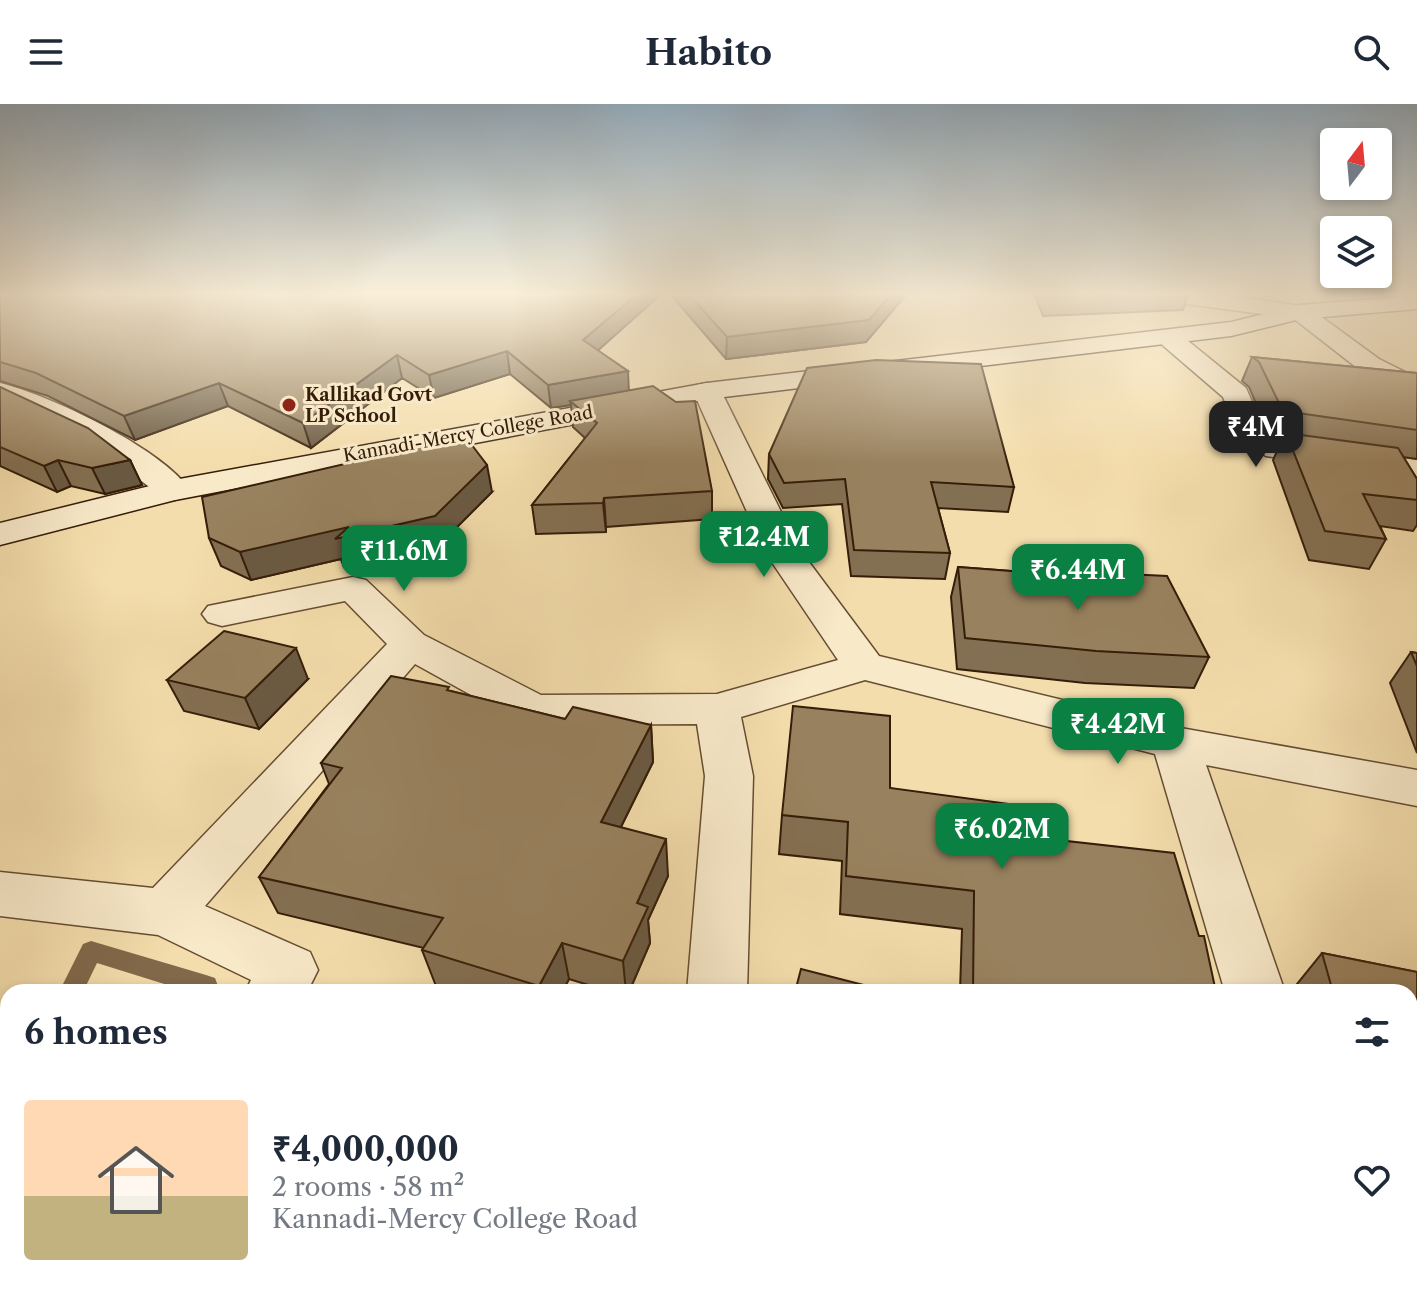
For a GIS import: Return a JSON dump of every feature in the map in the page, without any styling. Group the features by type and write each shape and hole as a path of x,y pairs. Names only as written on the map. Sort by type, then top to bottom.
{"street":[{"name":"Kannadi-Mercy College Road","path":"0,534 174,490 707,391 1043,352"},
{"path":"1186,352 1236,394 1251,434 1277,450 1417,469"},
{"path":"1352,352 1370,365 1417,389"},
{"path":"0,391 106,436 145,462 174,490"},
{"path":"707,391 783,552 864,666"},
{"path":"222,614 353,588 410,644 534,710 717,709 864,666 1175,743 1417,788"},
{"path":"165,913 410,644"},
{"path":"717,709 729,776 717,984"},
{"path":"1175,743 1252,984"},
{"path":"0,894 165,913 289,970 280,984"}],"building":[{"path":"0,352 505,352 429,375 397,355 303,423 219,383 124,416 36,373 0,362"},
{"path":"508,352 600,352 628,371 548,385"},
{"path":"1252,357 1417,373 1417,430 1298,413 1278,401 1259,362"},
{"path":"876,360 981,364 1014,487 931,482 950,553 854,550 845,479 784,483 769,454 807,368"},
{"path":"653,386 676,402 695,401 712,491 604,498 603,503 532,505 597,423 570,401"},
{"path":"0,387 88,428 130,460 92,468 58,460 44,466 0,447"},
{"path":"1286,433 1398,448 1417,479 1417,500 1363,494 1386,539 1325,531"},
{"path":"465,436 487,465 435,516 335,539 349,527 240,552 209,538 202,497"},
{"path":"958,567 1067,575 1065,571 1167,576 1209,657 1096,651 965,638"},
{"path":"224,631 296,648 245,698 167,680"},
{"path":"391,676 449,687 447,690 565,719 573,707 651,725 601,822 666,839 637,903 648,907 623,961 562,943 540,984 532,984 422,950 443,918 259,877 342,768 321,763"},
{"path":"793,706 890,716 890,788 1054,810 1058,840 1174,853 1199,936 1204,936 1214,984 973,984 974,891 846,876 848,822 782,815"},
{"path":"1322,953 1417,972 1417,984 1331,984"},
{"path":"801,969 860,984 797,984"}],"waterway":[{"path":"75,984 91,951 199,984"}],"place":[{"name":"Kallikad Govt LP School","path":"289,405"}]}
